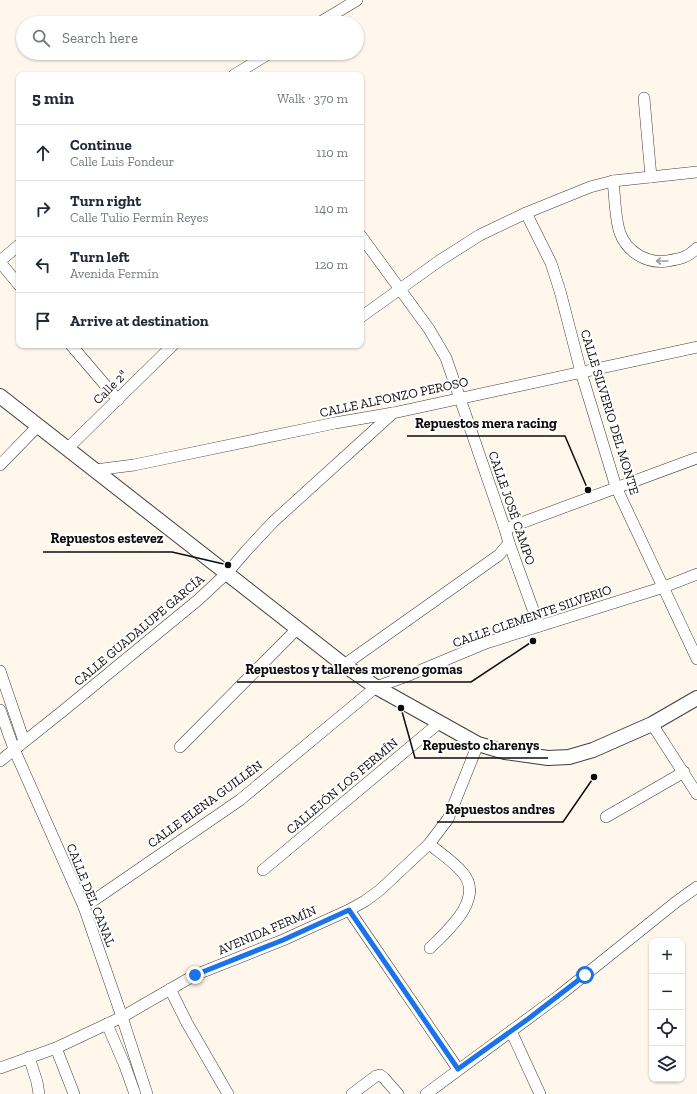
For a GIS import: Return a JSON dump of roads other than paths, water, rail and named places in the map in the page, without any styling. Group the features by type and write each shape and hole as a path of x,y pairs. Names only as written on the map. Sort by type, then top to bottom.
{"street":[{"path":"332,16 358,0"},
{"path":"239,72 259,60"},
{"path":"644,98 651,177"},
{"path":"364,315 401,290 439,261 480,235 526,213 590,187 614,181 697,172"},
{"path":"614,181 620,234 628,246 639,256 662,262 690,256 697,248"},
{"name":"CALLE SILVERIO DEL MONTE","path":"526,213 551,263 560,290 582,372 616,487 697,659"},
{"name":"CALLE JOSÉ CAMPO","path":"364,240 429,329 446,358 539,626"},
{"path":"16,248 0,262 16,281"},
{"name":"CALLE ALFONZO PEROSO","path":"95,470 134,465 291,432 393,413 697,347"},
{"path":"74,348 118,400"},
{"name":"Calle 2ª","path":"67,449 170,348"},
{"path":"0,396 344,665 376,686 478,744 505,752 548,758 569,758 588,752 652,724 697,698"},
{"name":"CALLE GUADALUPE GARCÍA","path":"0,760 64,710 193,604 227,573 273,522 393,413"},
{"path":"0,466 38,426"},
{"path":"505,529 697,458"},
{"path":"344,665 499,555 509,543"},
{"name":"CALLE CLEMENTE SILVERIO","path":"376,686 407,676 486,643 664,587 697,574"},
{"path":"180,747 298,628"},
{"path":"0,671 24,741"},
{"name":"CALLE ELENA GUILLÉN","path":"84,907 240,800 376,686"},
{"name":"CALLE DEL CANAL","path":"0,710 14,749 84,907 147,1094"},
{"name":"CALLEJÓN LOS FERMÍN","path":"263,870 439,723"},
{"path":"652,724 697,794"},
{"name":"AVENIDA FERMÍN","path":"0,1068 56,1048 108,1024 195,975 283,940 349,910 380,890 429,844 448,820 478,744"},
{"path":"606,817 684,772"},
{"path":"429,844 462,872 469,884 470,893 464,909 453,925 430,948"},
{"path":"426,1094 560,995 665,910 697,887"},
{"path":"349,910 458,1069"},
{"path":"170,989 228,1094"},
{"path":"108,1024 135,1094"},
{"path":"511,1031 540,1094"},
{"path":"56,1048 74,1094"},
{"path":"29,1057 37,1082 39,1094"},
{"path":"352,1094 376,1076 380,1075 398,1094"}],"place":[{"name":"Repuestos mera racing","path":"588,490"},
{"name":"Repuestos estevez","path":"228,565"},
{"name":"Repuestos y talleres moreno gomas","path":"533,641"},
{"name":"Repuesto charenys","path":"401,708"},
{"name":"Repuestos andres","path":"594,777"}]}
